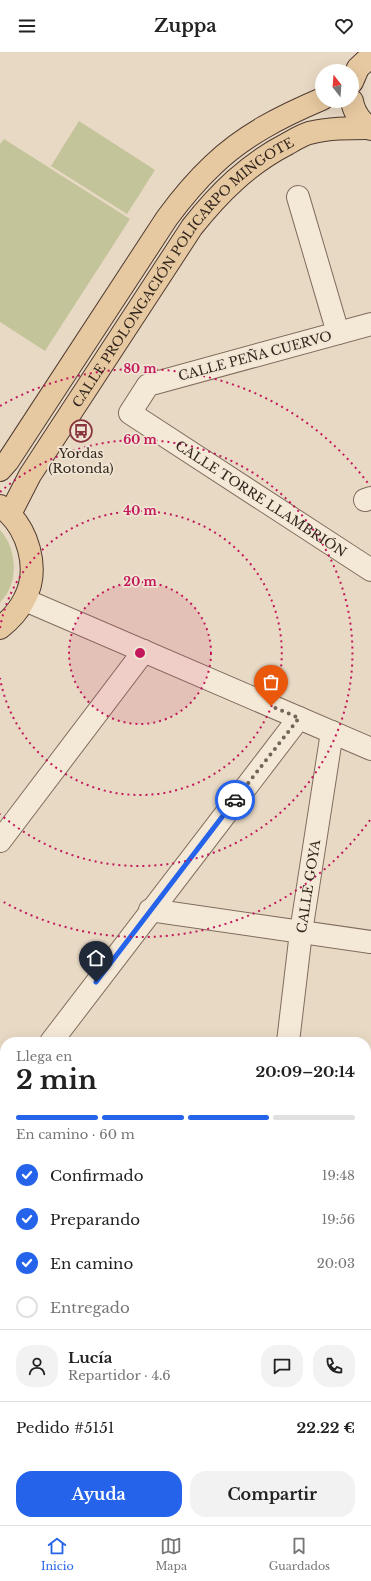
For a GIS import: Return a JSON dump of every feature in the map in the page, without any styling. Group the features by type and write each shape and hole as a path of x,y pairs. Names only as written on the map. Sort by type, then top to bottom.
{"main road":[{"path":"359,67 371,56"},
{"name":"CALLE PROLONGACIÓN POLICARPO MINGOTE","path":"0,470 8,461 167,218 194,184 213,164 243,140 269,124 315,102"},
{"path":"354,108 360,119 370,128"},
{"name":"CALLE PROLONGACIÓN POLICARPO MINGOTE","path":"5,510 30,475 192,227 212,202 233,180 278,148 307,134 338,128 370,128"},
{"path":"0,628 11,620 25,600 31,578 31,555 23,533 5,510"}],"street":[{"path":"298,197 338,333"},
{"name":"CALLE PEÑA CUERVO","path":"130,413 148,385 371,324"},
{"name":"CALLE TORRE LLAMBRIÓN","path":"130,413 371,570"},
{"path":"25,600 371,749"},
{"path":"0,841 144,651"},
{"path":"55,1037 150,910 299,718"},
{"name":"CALLE GOYA","path":"289,1037 301,932 332,732"},
{"path":"150,910 371,942"}],"green space":[{"path":"79,121 155,170 127,214 51,166"},
{"path":"4,139 130,219 45,351 0,322 0,144"},
{"path":"0,530 5,536 12,552 14,568 11,585 0,603"}],"way so far":[{"path":"235,800 299,718 271,706"}],"place":[{"name":"Yordas (Rotonda)","path":"81,431"}],"route":[{"path":"96,982 235,800"}]}
